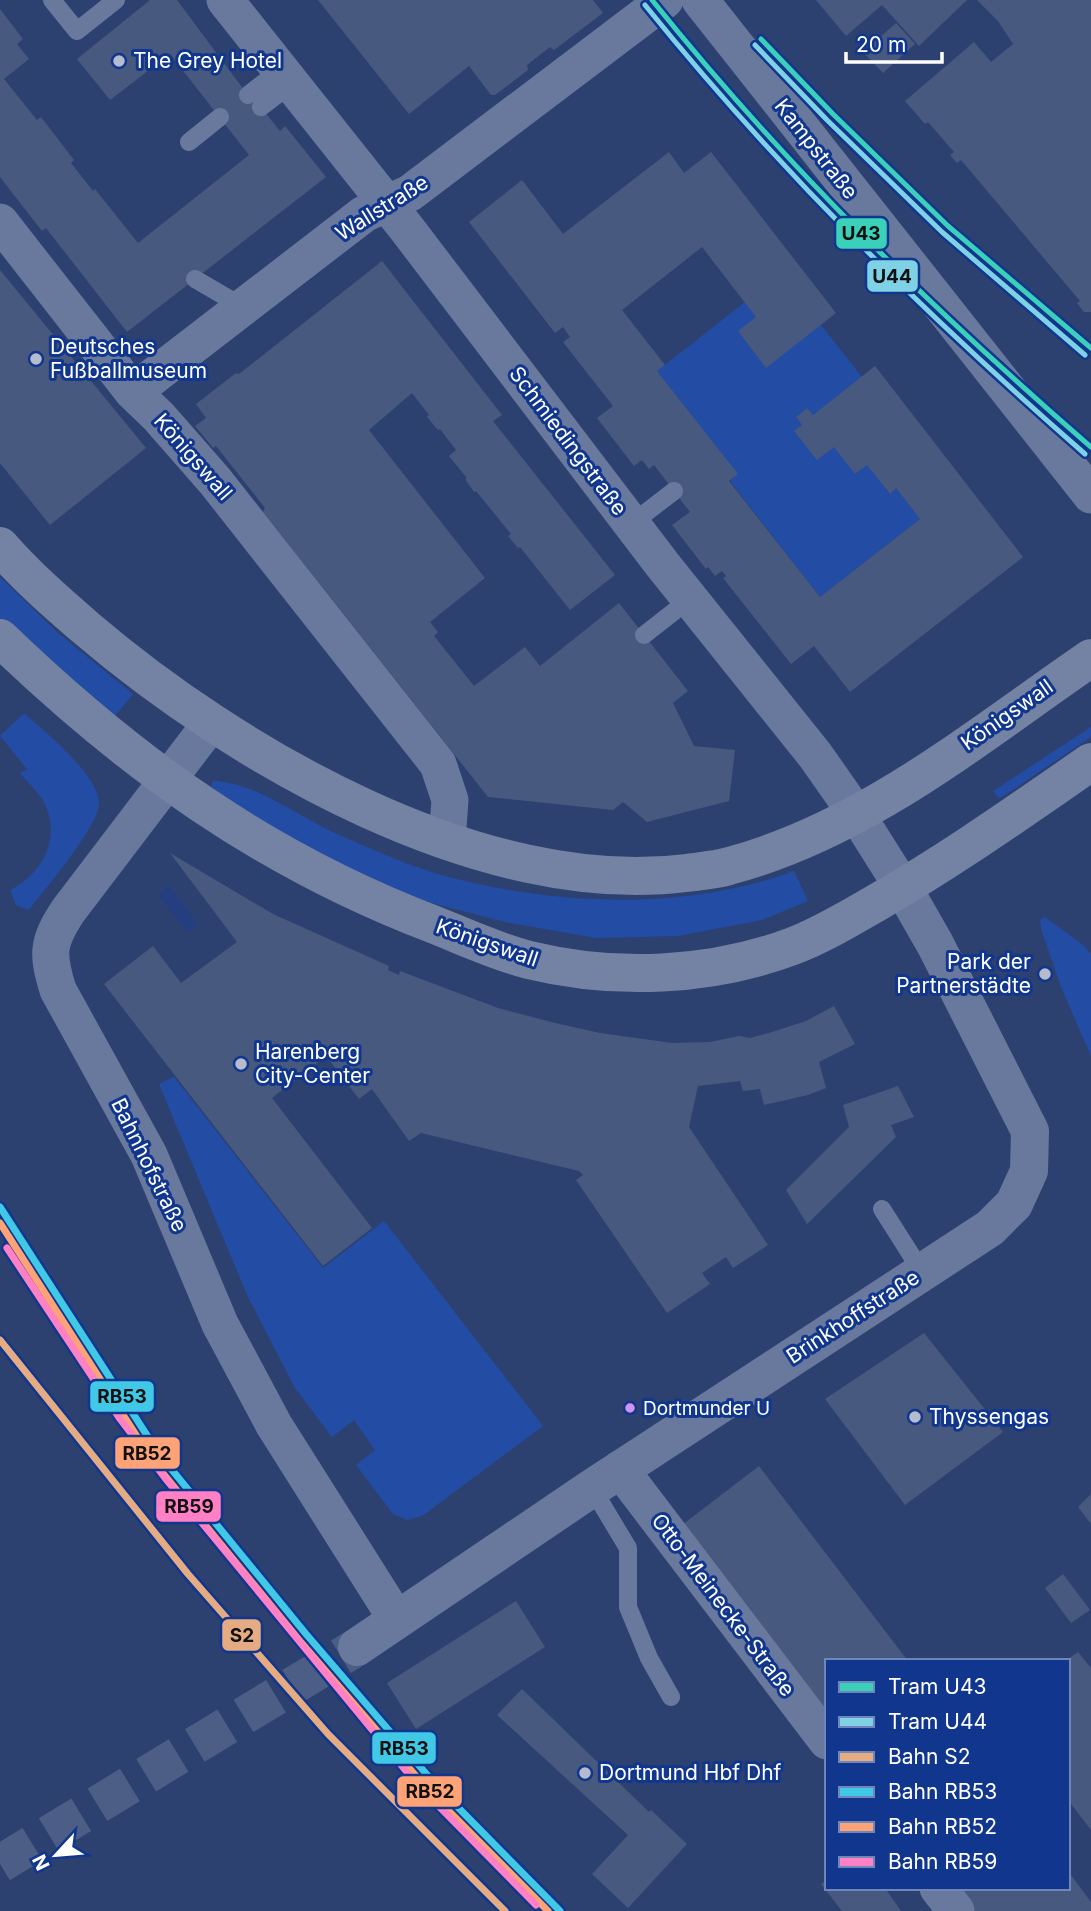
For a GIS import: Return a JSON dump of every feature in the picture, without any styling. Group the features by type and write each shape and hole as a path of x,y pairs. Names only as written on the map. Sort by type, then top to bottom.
{"main road":[{"name":"Königswall","path":"0,546 51,598 153,683 265,757 388,818 447,841 503,857 610,875 671,875 724,868 805,841 857,815 942,761 1091,658"},
{"name":"Königswall","path":"0,638 52,688 168,782 273,850 377,903 526,959 586,970 613,973 655,972 728,964 760,957 817,935 902,888 1079,771"}],"street":[{"name":"Schmiedingstraße","path":"225,0 386,204 631,524 816,755 902,888"},
{"name":"Wallstraße","path":"133,392 364,214 410,193 665,0"},
{"name":"Kampstraße","path":"699,0 1091,495"},
{"name":"Königswall","path":"0,222 133,392 159,417 215,481 413,718 438,764 450,800 447,841"},
{"name":"Bahnhofstraße","path":"211,723 68,911 54,933 49,961 58,990 149,1155 220,1324 274,1425 397,1620"},
{"name":"Brinkhoffstraße","path":"357,1647 606,1479 990,1228 1014,1204 1029,1171 1030,1131 935,944 902,888"},
{"name":"Otto-Meinecke-Straße","path":"606,1479 688,1546 825,1738"},
{"path":"940,1890 956,1911"}],"lane":[{"path":"52,0 77,31 116,0"},
{"path":"254,101 285,77"},
{"path":"189,142 220,117"},
{"path":"195,279 243,307"},
{"path":"631,524 674,491"},
{"path":"644,635 690,598"},
{"path":"882,1209 922,1272"},
{"path":"606,1479 628,1548 628,1607 649,1658 671,1697"}],"shaded area":[{"path":"745,302 821,325 862,377 813,415 807,408 796,417 819,437 865,463 889,494 896,488 920,519 820,597 730,481 737,474 657,371"},
{"path":"0,577 58,633 133,694 111,721 0,619"},
{"path":"24,713 57,742 90,779 99,803 97,813 81,841 29,910 16,905 10,890 22,883 41,863 47,851 51,826 42,799 20,773 27,769 0,736"},
{"path":"1091,727 1091,737 999,799 993,791"},
{"path":"213,781 245,787 324,828 401,861 482,885 571,898 662,898 751,884 794,871 808,901 762,920 678,936 596,938 505,922 424,901 342,870 257,823 211,787"},
{"path":"168,884 198,924 187,932 159,896"},
{"path":"1045,917 1091,954 1091,1056 1061,987 1041,929 1040,920"},
{"path":"174,1077 323,1268 384,1221 543,1426 422,1516 407,1520 393,1514 356,1465 375,1450 354,1420 332,1437 295,1388 247,1295 159,1084"}],"building":[{"path":"150,0 177,0 253,102 255,100 280,131 285,126 326,177 127,332 46,228 42,231 0,177 0,9 23,39 17,44 29,59 4,79 37,120 41,117 74,160 71,163 138,243 249,155 170,54 110,100 77,59"},
{"path":"318,0 593,0 603,13 554,50 550,47 527,65 528,70 495,95 491,95 469,66 409,114"},
{"path":"816,0 967,0 919,46 882,5 846,36"},
{"path":"977,0 1091,0 1091,312 1084,312 1077,303 1080,301 961,160 957,163 950,155 954,152 905,101 974,42 991,62 1013,44 998,21"},
{"path":"896,23 915,44 883,73 863,52"},
{"path":"669,152 684,173 711,152 836,313 766,368 738,331 756,317 702,247 622,310 665,365 657,371 738,474 729,481 820,597 920,519 896,488 890,494 867,465 855,474 834,447 817,460 794,431 802,425 796,417 807,408 813,415 875,366 1023,557 850,692 814,646 791,664 723,578 726,576 722,571 715,576 708,567 706,569 672,525 690,512 654,465 649,469 642,460 634,466 597,418 613,406 563,342 570,337 563,327 555,333 469,222 522,180 563,234"},
{"path":"382,261 502,415 493,421 615,575 570,610 520,547 508,536 511,534 476,491 474,492 465,479 467,478 449,456 456,450 427,417 429,415 412,393 369,430 485,578 430,622 438,632 434,636 474,686 525,647 540,666 619,603 688,691 673,703 694,746 735,750 729,801 647,822 623,802 613,810 488,797 263,512 265,508 216,446 213,448 195,426 206,418 196,404 236,373 239,374"},
{"name":"Deutsches Fußballmuseum","path":"0,270 146,448 50,525 0,463"},
{"path":"170,853 273,914 389,966 388,970 399,975 400,971 498,1008 555,1023 600,1033 672,1043 710,1042 739,1036 750,1038 772,1032 806,1021 834,1006 855,1044 819,1062 826,1088 764,1105 760,1089 743,1091 740,1081 698,1086 689,1127 768,1245 733,1268 726,1257 702,1273 710,1284 667,1313 576,1180 583,1175 579,1171 421,1133 409,1141 372,1089 359,1099 326,1056 272,1098 372,1228 323,1266 104,984 153,946 181,983 237,942"},
{"path":"898,1086 914,1117 891,1125 896,1137 807,1224 786,1190 849,1127 843,1105"},
{"name":"Thyssengas","path":"924,1333 1003,1432 905,1505 825,1399"},
{"path":"759,1466 906,1659 825,1659 825,1713 682,1525"},
{"path":"1091,1494 1091,1524 1078,1507"},
{"path":"1063,1574 1090,1610 1071,1623 1045,1588"},
{"path":"516,1601 545,1647 416,1729 387,1683"},
{"path":"1078,1652 1091,1668 1091,1830 1070,1803 1068,1659"},
{"name":"Dortmund Hbf Dhf","path":"522,1689 649,1812 651,1810 687,1844 628,1908 592,1874 628,1835 497,1715"},
{"path":"1070,1874 1091,1902 1091,1911 975,1911 959,1890 1070,1890"},
{"path":"826,1890 886,1890 901,1911 842,1911"}],"tunnel":[{"path":"0,1864 357,1647"}],"tram line":[{"name":"U43","path":"652,0 754,121 861,234 973,342 1091,447"},
{"name":"U44","path":"645,5 748,126 855,239 967,348 1085,454"},
{"name":"U43","path":"761,39 833,114 948,226 1091,348"},
{"name":"U44","path":"755,45 827,120 942,232 1085,355"}],"rail line":[{"name":"RB53","path":"0,1207 159,1454 306,1634 435,1784 560,1911"},
{"name":"RB52","path":"0,1223 152,1460 299,1640 428,1790 548,1911"},
{"name":"RB59","path":"7,1248 120,1419 165,1478 416,1783 536,1905"},
{"name":"S2","path":"0,1340 188,1574 328,1734 505,1911"}],"place":[{"name":"The Grey Hotel","path":"119,61"},
{"name":"Deutsches Fußballmuseum","path":"36,359"},
{"name":"Park der Partnerstädte","path":"1045,974"},
{"name":"Harenberg City-Center","path":"241,1064"},
{"name":"Dortmunder U","path":"630,1408"},
{"name":"Thyssengas","path":"915,1417"},
{"name":"Dortmund Hbf Dhf","path":"585,1773"}]}
